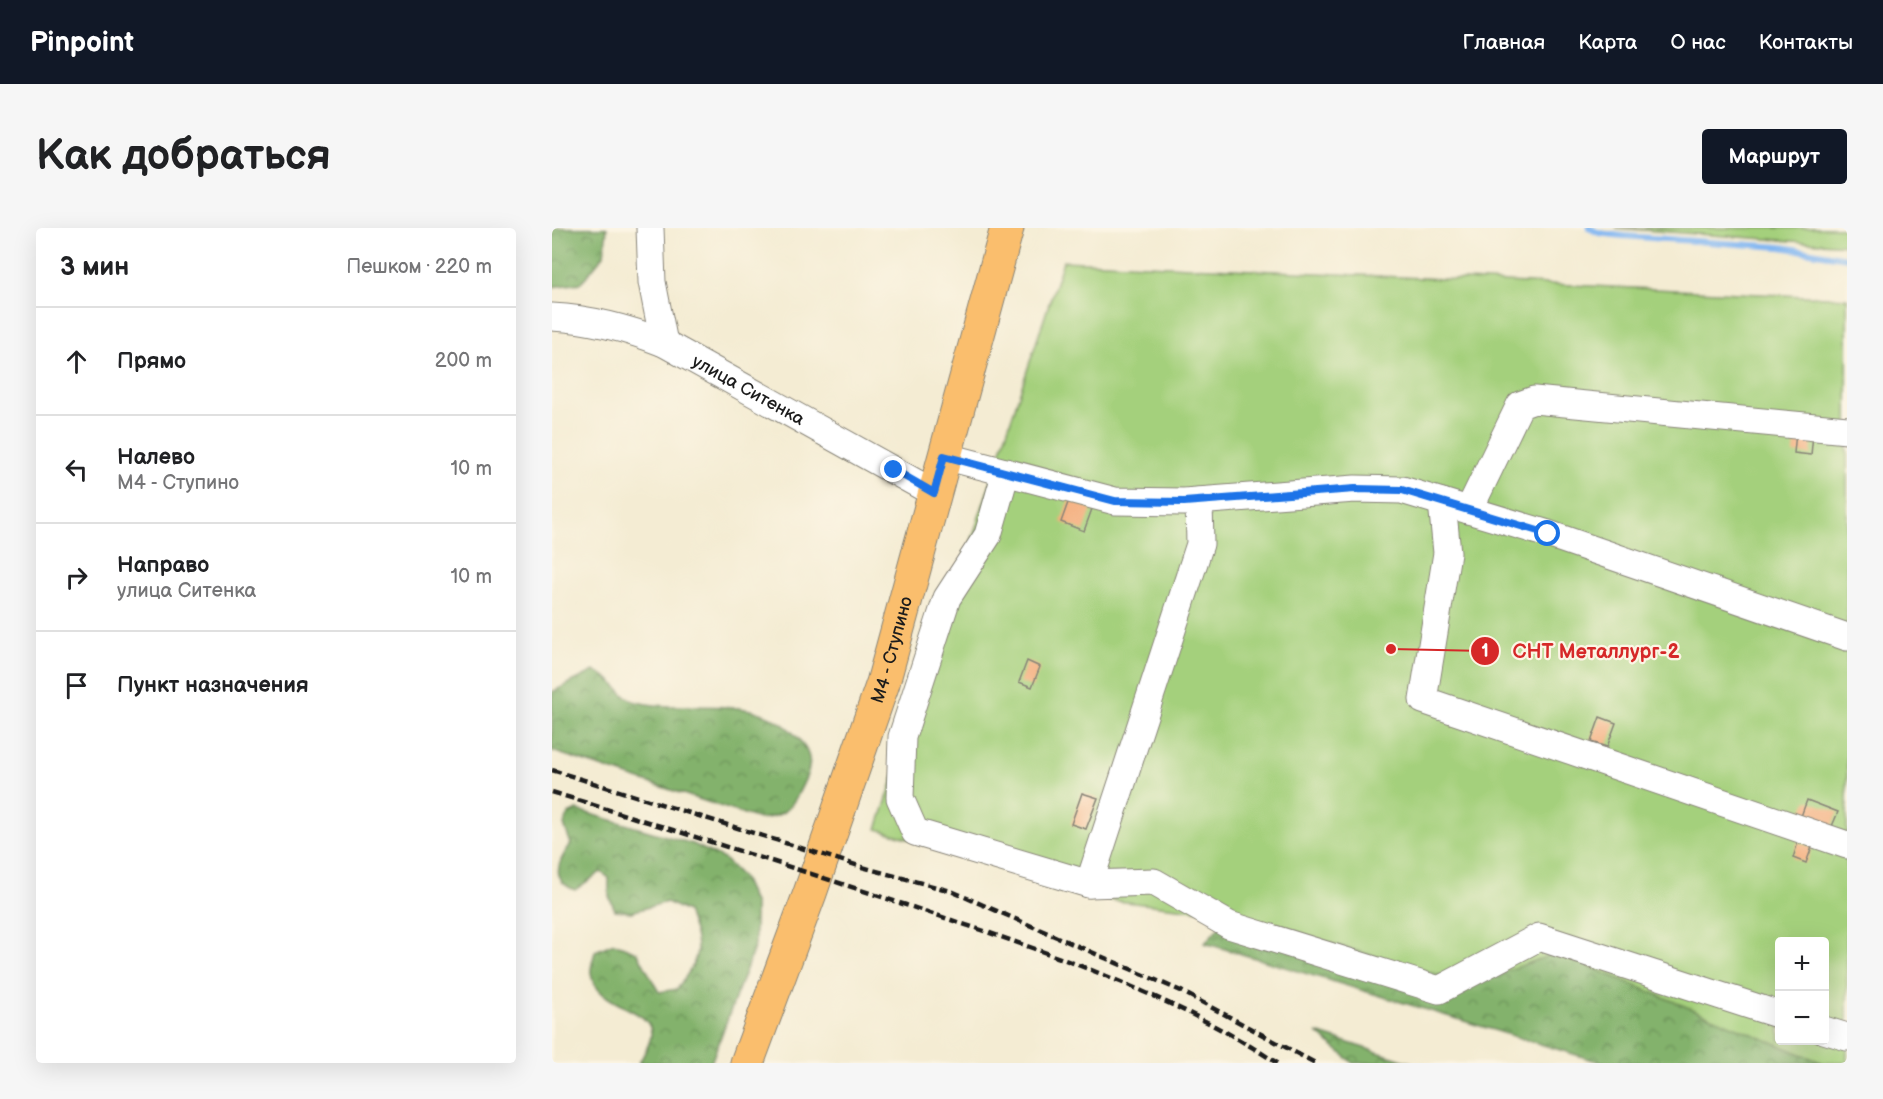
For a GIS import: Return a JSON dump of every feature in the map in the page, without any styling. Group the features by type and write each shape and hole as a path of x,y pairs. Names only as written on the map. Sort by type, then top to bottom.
{"main road":[{"name":"М4 - Ступино","path":"747,1063 810,893 883,682 1007,228"}],"street":[{"path":"650,228 652,282 664,343"},
{"name":"улица Ситенка","path":"552,317 589,321 639,333 664,343 934,493"},
{"path":"1469,510 1520,405 1534,400 1847,430"},
{"path":"944,456 1115,501 1199,501 1355,489 1402,490 1548,534 1847,637"},
{"path":"1006,472 988,535 947,598 902,736 900,798 915,832 1089,884 1154,882 1229,925 1439,990 1539,937 1775,1015"},
{"path":"1089,884 1200,544 1199,501"},
{"path":"1442,502 1448,553 1424,700 1847,845"},
{"path":"1829,1032 1847,1037"}],"green space":[{"path":"552,228 607,228 604,255 581,283 552,287"},
{"path":"1615,228 1847,228 1847,245"},
{"path":"1063,261 1847,298 1847,1063 1823,1063 1779,1045 1829,1045 1829,937 1775,937 1775,1043 1556,953 1471,984 1230,914 1108,900 877,829"},
{"path":"594,671 607,678 626,697 637,702 742,708 761,713 780,722 797,737 809,758 808,771 795,800 783,812 759,819 552,751 552,692"},
{"path":"577,810 693,844 724,859 743,878 755,905 755,945 711,1063 639,1063 650,1040 649,1024 642,1017 602,993 595,985 591,971 595,951 614,943 637,952 659,992 677,989 695,960 697,944 687,912 667,902 631,912 615,910 609,896 609,878 601,872 575,890 562,882 559,877 559,865 571,844 564,825 568,814"},
{"path":"1230,914 1556,953 1823,1063 1603,1063 1205,943"},
{"path":"1317,1033 1412,1063 1353,1063"}],"building":[{"path":"1796,432 1813,434 1811,455 1794,453"},
{"path":"1069,500 1092,509 1084,531 1061,522"},
{"path":"1027,661 1040,667 1032,687 1019,682"},
{"path":"1600,717 1616,723 1607,747 1591,742"},
{"path":"1082,793 1098,798 1086,829 1071,824"},
{"path":"1807,800 1838,812 1830,831 1800,819"},
{"path":"1798,842 1812,847 1806,863 1793,858"}],"waterway":[{"path":"1589,228 1599,233 1623,236 1781,247 1847,258"}],"railway":[{"path":"552,770 862,867 951,891 1181,991 1315,1063"},
{"path":"552,792 862,890 1049,954 1144,992 1235,1037 1277,1063"}],"place":[{"name":"СНТ Металлург-2","path":"1391,649"}],"route":[{"path":"894,470 934,493 944,456 1115,501 1184,502 1355,489 1402,490 1548,534"}]}
